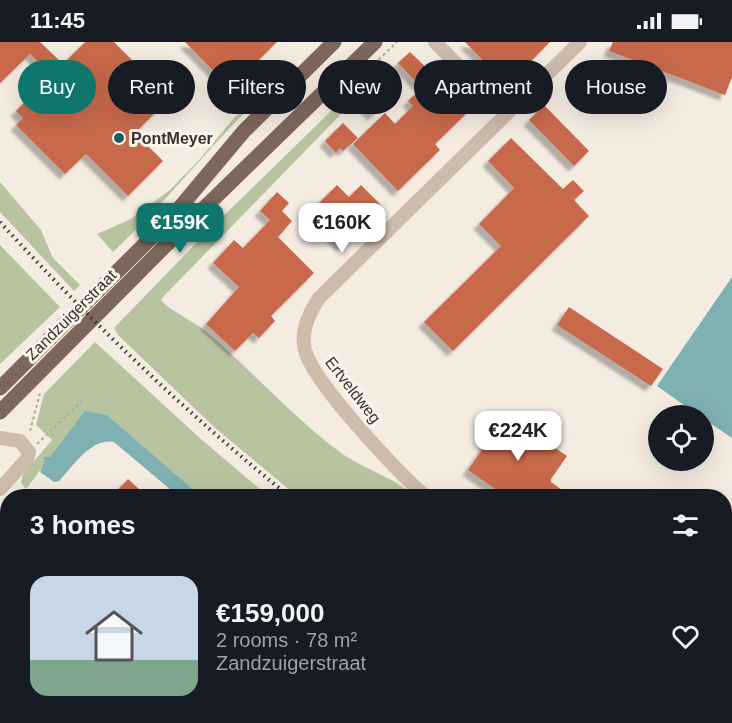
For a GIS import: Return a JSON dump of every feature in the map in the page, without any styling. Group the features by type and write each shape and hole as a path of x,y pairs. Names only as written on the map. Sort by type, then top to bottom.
{"main road":[{"name":"Zandzuigerstraat","path":"0,388 171,218 244,131 334,42"},
{"name":"Zandzuigerstraat","path":"0,412 161,250 375,42"}],"street":[{"path":"435,42 453,60"},
{"name":"Ertveldweg","path":"553,68 580,42"},
{"name":"Ertveldweg","path":"417,489 402,475 318,377 305,350 305,328 309,312 319,298 506,114"},
{"path":"0,438 20,441 29,452 27,459 0,489"}],"path":[{"path":"29,452 30,429 42,385"},
{"path":"29,452 82,401"}],"green space":[{"path":"238,114 244,114 113,252 97,234 131,219 170,190 200,159"},
{"path":"328,114 341,114 161,299 167,306 204,330 326,441 344,455 405,489 289,489 214,427 118,335 114,328 206,233"},
{"path":"0,182 41,230 53,258 80,285 74,291 0,212"},
{"path":"0,245 60,307 0,364"},
{"path":"95,342 202,440 260,489 193,489 107,415 50,457 26,489 21,483 23,474 52,440 36,425 44,394"}],"water":[{"path":"732,277 732,438 714,426 714,405 684,405 657,386"},
{"path":"85,411 107,415 193,489 170,489 114,442 98,444 90,448 59,481 54,482 40,472 45,461 43,457 50,457"}],"building":[{"path":"0,42 40,42 59,60 36,60 30,54 24,60 18,60 18,66 0,83"},
{"path":"85,42 114,42 132,60 108,60 108,114 154,114 135,133 163,161 128,196 86,154 65,174 16,125 23,118 19,114 96,114 96,60 67,60"},
{"path":"185,42 277,42 259,60 207,60 207,64"},
{"path":"465,42 550,42 532,60 483,60"},
{"path":"613,42 732,42 732,77 725,95 667,73 667,60 633,60 609,51"},
{"path":"410,52 418,60 414,60 414,80 402,67 401,60"},
{"path":"414,95 414,114 466,114 435,144 440,150 398,191 353,144 384,114 395,124 413,106 408,101"},
{"path":"535,114 553,114 589,151 574,166 529,120"},
{"path":"343,123 358,138 343,151 340,148 336,153 325,141"},
{"path":"511,138 563,189 573,180 584,191 574,200 589,216 453,351 424,322 501,246 479,224 514,188 488,161"},
{"path":"337,185 349,197 361,185 382,206 342,246 309,213"},
{"path":"277,192 289,203 282,211 292,221 278,237 314,273 271,316 275,321 259,338 253,333 235,351 206,324 239,287 213,263 234,240 243,248 270,220 260,211"},
{"path":"569,307 663,369 651,386 557,325"},
{"path":"506,415 567,456 551,479 551,482 561,489 495,489 468,470"},
{"path":"128,479 139,489 119,489"}],"railway":[{"path":"0,222 139,365 281,489"}],"place":[{"name":"PontMeyer","path":"119,138"}]}
